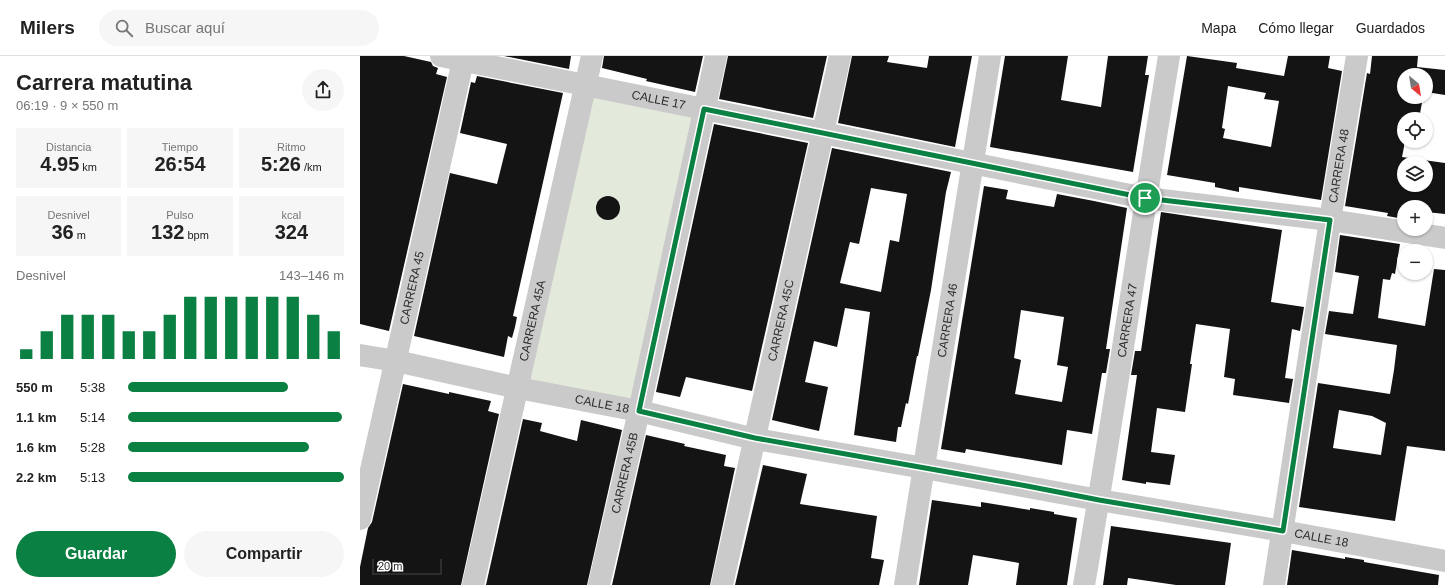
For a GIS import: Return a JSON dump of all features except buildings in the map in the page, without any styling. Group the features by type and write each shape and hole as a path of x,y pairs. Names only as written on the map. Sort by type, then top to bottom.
{"street":[{"name":"CALLE 17","path":"441,56 463,58 585,85 1145,198 1330,220 1445,238"},
{"name":"CARRERA 45A","path":"473,585 592,56"},
{"name":"CARRERA 45B","path":"599,585 639,411 716,56"},
{"name":"CARRERA 45C","path":"722,585 840,56"},
{"name":"CARRERA 46","path":"905,585 990,56"},
{"name":"CARRERA 47","path":"1084,585 1099,500 1145,198 1169,56"},
{"name":"CARRERA 48","path":"1274,585 1330,220 1357,56"},
{"name":"CARRERA 45","path":"360,519 368,441 396,361 463,58"},
{"name":"CALLE 18","path":"360,356 396,361 518,388 639,411 755,438 1445,561"}],"green space":[{"path":"585,85 704,109 639,411 518,388"}],"route":[{"path":"704,109 1145,198 1330,220 1283,531 1099,500 755,438 639,411 704,109"}]}
